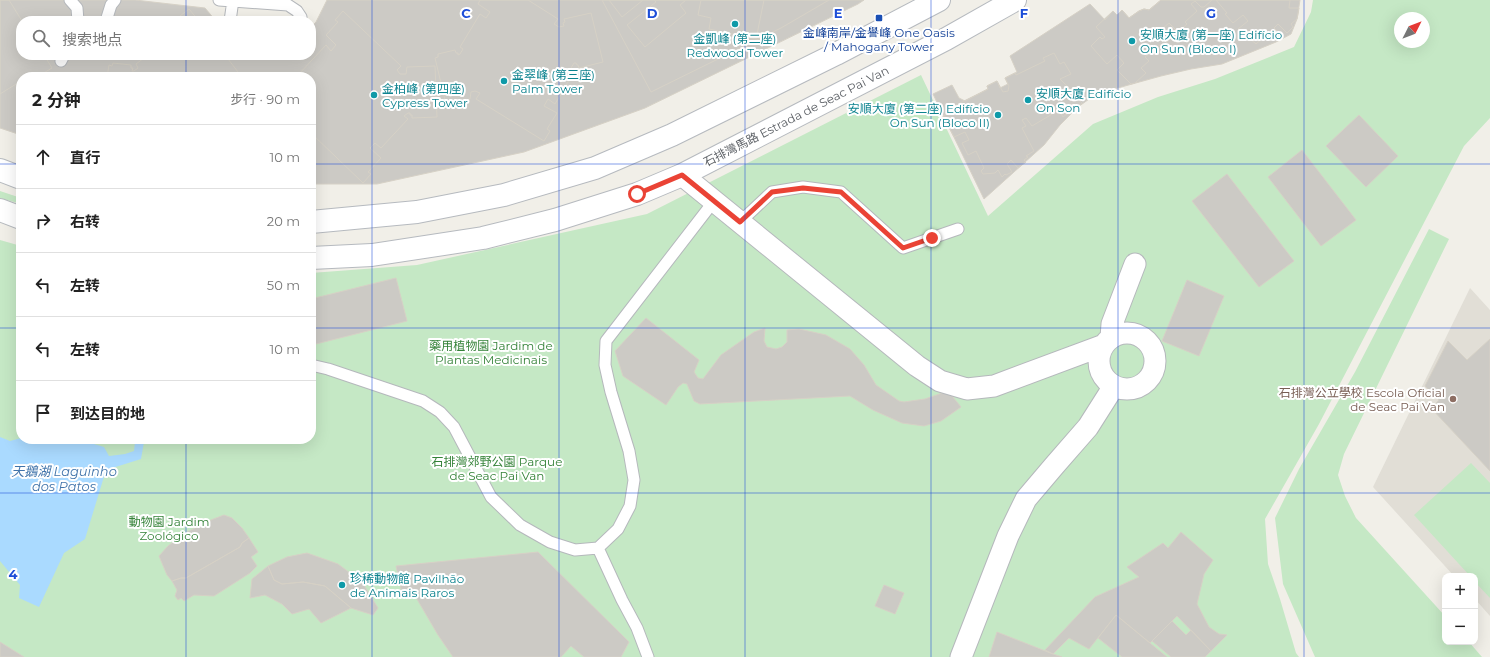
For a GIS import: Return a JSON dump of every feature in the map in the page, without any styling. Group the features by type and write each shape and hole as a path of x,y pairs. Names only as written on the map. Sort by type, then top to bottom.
{"main road":[{"path":"316,222 424,211 504,195 595,168 679,131 836,54 939,0"},
{"name":"石排灣馬路 Estrada de Seac Pai Van","path":"316,258 372,255 483,238 555,220 637,194 682,175 946,39 1015,0"},
{"path":"0,170 16,176"},
{"path":"0,210 16,216"}],"street":[{"path":"682,175 917,366 940,381 967,389 994,386 1108,342 1119,335 1128,334 1136,335 1144,340 1150,346 1154,354 1155,363 1153,371 1149,379 1141,385 1133,389 1123,389 1114,386 1106,380 1101,372 1100,358 1108,342 1112,324 1135,264"},
{"path":"960,657 1008,536 1026,499 1088,427 1114,386"}],"lane":[{"path":"70,0 77,8 78,16"},
{"path":"108,16 115,0"},
{"path":"219,0 288,4 297,11 300,16"},
{"path":"231,16 233,1"},
{"path":"740,222 772,192 803,188 841,192 903,248 958,229"},
{"path":"316,366 423,402 440,412 454,427 491,497 520,524 550,542 575,550 598,548 618,529 630,506 634,480 629,451 611,392 605,365 606,341 714,201"},
{"path":"598,548 622,600 637,628 648,657"}],"shaded area":[{"name":"石排灣公立學校 Escola Oficial de Seac Pai Van","path":"1470,288 1490,310 1490,616 1478,602 1478,573 1451,573 1373,487"}],"green space":[{"path":"1313,0 1490,0 1490,118 1464,146 1319,424 1265,519 1268,564 1296,653 1299,657 0,657 0,240 16,245 16,444 316,444 316,273 417,265 647,214 921,75 988,216 1093,124 1158,97 1215,79 1294,47 1311,12"},
{"path":"0,191 16,196 16,203 0,198"},
{"path":"1429,229 1449,239 1344,454 1338,475 1345,496 1356,518 1442,613 1442,645 1472,645 1482,657 1315,657 1283,584 1275,518 1299,469 1355,372"},
{"path":"1471,463 1490,483 1490,598 1478,585 1478,573 1467,573 1414,515"}],"water":[{"name":"天鵝湖 Laguinho dos Patos","path":"0,437 10,441 16,439 16,444 94,444 104,447 109,456 134,451 135,444 144,444 141,459 106,470 85,539 64,553 39,607 19,598 20,585 0,561"}],"building":[{"path":"0,0 9,0 19,16 16,16 16,60 47,60 52,68 45,72 16,72 16,84 0,94"},
{"path":"0,0 135,0 205,8 212,16 16,16 16,60 316,60 316,22 327,0 864,0 645,108 524,152 377,184 316,184 316,72 16,72 16,133 0,128"},
{"name":"金翠峰 (第三座) Palm Tower","path":"480,0 528,0 558,19 554,24 559,27 564,26 564,19 591,13 603,62 579,68 576,63 574,63 571,68 575,70 555,104 548,99 544,106 557,113 547,129 550,131 544,141 476,99 480,93 475,91 471,92 470,99 446,104 435,58 438,57 438,54 455,50 458,55 460,54 463,49 460,47 480,14 486,18 490,12 478,4"},
{"path":"602,0 829,0 781,28 651,92"},
{"path":"609,0 643,0 622,17"},
{"name":"金凱峰 (第二座) Redwood Tower","path":"654,0 686,0 680,5 686,13 645,47 627,25 656,2"},
{"name":"金凱峰 (第二座) Redwood Tower","path":"701,0 764,0 756,39 709,29 711,18 698,15"},
{"name":"安順大廈 (第一座) Edifício On Sun (Bloco I)","path":"1161,0 1212,0 1204,7 1201,7 1195,1 1191,4 1197,11 1185,22 1187,24 1178,32 1169,23 1163,28 1172,37 1163,46 1161,44 1145,57 1149,61 1141,68 1146,73 1135,83 1131,84 1117,70 1124,63 1117,55 1107,64 1091,46 1100,37 1102,39 1105,37 1096,27 1113,11 1117,15 1122,10 1129,18 1144,9 1149,10"},
{"name":"安順大廈 Edifício On Son","path":"1161,0 1300,0 1297,19 1291,34 1276,42 1222,64 1161,76 1096,94 1078,107 1060,125 1044,145 984,199 933,94 952,85 959,98 965,101 988,89 987,86 997,81 1000,88 1008,84 1005,78 1017,72 1010,56 1090,4 1105,20 1113,11 1117,15 1122,10 1129,18 1144,9 1149,10"},
{"name":"安順大廈 (第一座) Edifício On Sun (Bloco I)","path":"1216,0 1290,0 1289,8 1299,8 1297,19 1291,24 1293,27 1287,33 1278,24 1274,28 1278,32 1270,39 1266,35 1256,44 1238,29 1248,21 1243,15 1233,23"},
{"path":"189,9 195,16 180,16"},
{"name":"金柏峰 (第四座) Cypress Tower","path":"343,11 401,66 397,70 400,74 406,74 407,67 435,66 437,117 412,118 410,113 404,116 408,119 381,148 375,143 370,148 381,158 368,172 371,174 363,183 316,138 316,72 301,72 312,60 316,60 316,56 326,45 331,51 336,45 326,35 338,22 335,20"},
{"name":"安順大廈 (第二座) Edifício On Sun (Bloco II)","path":"1054,53 1060,64 1064,62 1071,74 1060,79 1072,91 1076,89 1081,99 1079,100 1082,103 1063,117 1059,110 1032,126 1026,118 1022,120 1026,126 1022,128 1034,151 1026,156 1028,157 1024,160 1026,162 1018,168 1011,160 1007,164 1012,172 1006,175 1005,174 1002,177 998,170 995,173 983,174 981,171 984,168 976,151 968,155 962,143 969,140 965,132 954,137 943,116 950,112 948,109 988,89 987,86 997,81 1003,92 1008,91 1009,86 1005,78 1015,73 1016,75 1045,61 1043,58"},
{"path":"141,60 229,60 238,72 108,72 109,65 112,66 113,63 131,65 131,68 133,68 132,71 138,68 136,64"},
{"path":"1359,115 1398,156 1366,187 1326,146"},
{"path":"1302,150 1356,220 1321,246 1268,177"},
{"path":"1227,174 1294,261 1259,287 1192,201"},
{"path":"396,278 407,321 316,344 316,298"},
{"path":"1187,280 1224,296 1199,356 1162,341"},
{"path":"646,318 699,360 694,372 698,378 703,379 721,355 754,332 765,328 764,341 767,347 776,349 782,347 787,342 787,330 799,329 826,335 850,349 864,365 876,385 899,401 904,402 925,399 948,391 961,407 941,421 924,426 902,423 873,410 850,396 700,404 694,401 687,384 683,383 678,387 666,405 623,376 615,351"},
{"path":"1490,339 1490,471 1431,408 1439,400 1425,386 1448,341 1467,360"},
{"path":"224,515 232,518 249,538 242,543 240,547 186,578 172,581 167,575 159,556 168,546 183,534"},
{"path":"1181,532 1213,560 1204,574 1197,604 1209,627 1219,634 1227,635 1211,651 1177,616 1150,643 1116,615 1089,649 1069,638 1053,654 1045,650 1095,597 1139,577 1127,567 1163,543 1168,548"},
{"path":"249,538 258,552 251,557 257,566 250,573 214,596 194,595 184,601 181,598 178,600 175,596 177,590 172,581 186,578 240,547 242,543"},
{"path":"538,552 629,642 621,657 584,657 571,646 561,657 453,657 414,594 403,598 396,566"},
{"name":"珍稀動物館 Pavilhão de Animais Raros","path":"307,553 338,564 362,582 378,608 373,615 351,608 325,586 303,582 282,584 274,580 268,566 287,557"},
{"name":"珍稀動物館 Pavilhão de Animais Raros","path":"268,566 274,580 282,584 303,582 325,586 351,608 321,623 309,609 292,614 282,604 265,595 250,598 252,579"},
{"path":"884,585 904,593 895,614 875,606"},
{"path":"1116,615 1167,657 1122,657 1098,638"},
{"path":"1172,621 1186,635 1191,630 1211,651 1205,657 1171,657 1152,641"},
{"path":"997,632 1053,654 1062,657 989,657"},
{"path":"0,642 24,657 0,657"}],"place":[{"name":"金峰南岸/金譽峰 One Oasis / Mahogany Tower","path":"879,18"},
{"name":"金凱峰 (第二座) Redwood Tower","path":"735,24"},
{"name":"安順大廈 (第一座) Edifício On Sun (Bloco I)","path":"1132,41"},
{"name":"金翠峰 (第三座) Palm Tower","path":"504,81"},
{"name":"金柏峰 (第四座) Cypress Tower","path":"374,95"},
{"name":"安順大廈 Edifício On Son","path":"1028,100"},
{"name":"安順大廈 (第二座) Edifício On Sun (Bloco II)","path":"998,115"},
{"name":"石排灣公立學校 Escola Oficial de Seac Pai Van","path":"1453,399"},
{"name":"珍稀動物館 Pavilhão de Animais Raros","path":"342,585"}],"route":[{"path":"637,194 682,175 740,222 772,192 803,188 841,192 903,248 932,238"}],"park label":[{"name":"藥用植物園 Jardim de Plantas Medicinais","path":"491,352"},
{"name":"石排灣郊野公園 Parque de Seac Pai Van","path":"497,468"},
{"name":"動物園 Jardim Zoológico","path":"169,528"}]}
